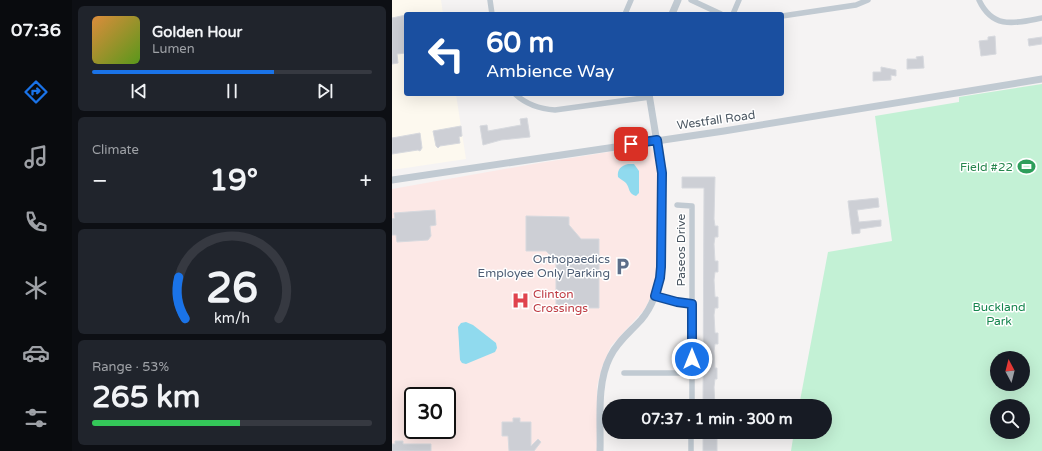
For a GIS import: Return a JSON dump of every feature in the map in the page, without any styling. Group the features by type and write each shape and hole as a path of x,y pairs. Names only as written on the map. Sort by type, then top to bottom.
{"street":[{"path":"490,0 492,12"},
{"path":"626,12 631,0"},
{"path":"673,12 678,0"},
{"path":"690,0 717,12"},
{"path":"734,12 739,0"},
{"path":"784,16 856,5 868,0"},
{"path":"979,0 991,16 1003,22 1018,22 1042,18"},
{"name":"Westfall Road","path":"392,180 732,130 1042,79"},
{"path":"518,96 529,104 555,110 643,96"},
{"path":"600,451 601,389 604,370 621,340 645,314 655,296 660,278 662,173 649,96"},
{"name":"Paseos Drive","path":"677,205 692,206 692,399"},
{"path":"655,296 677,302 692,304"},
{"path":"624,373 692,373"},
{"path":"691,439 691,451"}],"shaded area":[{"path":"392,0 441,0 443,12 404,12 404,96 456,96 466,159 392,170"},
{"name":"Clinton Crossings","path":"646,146 651,148 655,154 658,174 658,260 656,277 651,297 644,310 611,346 602,367 597,386 597,451 392,451 392,189"}],"green space":[{"name":"Buckland Park","path":"1042,84 1042,451 791,451 793,439 832,439 832,399 800,399 828,252 892,241 875,116 959,102 959,97"}],"water":[{"path":"628,164 634,164 639,171 639,193 636,196 630,192 626,183 618,177 620,168"},
{"path":"466,322 473,325 496,343 497,348 495,352 466,364 462,363 460,360 458,327 461,323"}],"building":[{"path":"404,15 404,53 397,54 398,63 392,64 392,18"},
{"path":"995,36 996,54 981,56 979,41 988,40 988,37"},
{"path":"1042,37 1042,44 1029,46 1028,39"},
{"path":"923,56 924,68 907,69 907,59 917,59 916,57"},
{"path":"881,67 896,70 896,76 891,75 891,80 873,81 873,72 881,72"},
{"path":"527,118 530,137 501,140 483,145 480,126 487,125 488,131 521,125 520,119"},
{"path":"461,126 462,136 459,137 460,143 440,146 438,148 436,146 433,131"},
{"path":"420,133 422,148 420,151 418,150 392,154 392,138"},
{"path":"682,177 715,177 714,219 715,226 718,226 718,237 715,237 714,244 715,261 718,261 718,272 715,272 714,280 715,297 718,297 718,308 715,308 714,315 715,333 718,333 718,344 715,344 714,351 715,368 717,368 717,379 715,379 714,387 715,399 703,399 704,188 682,188"},
{"path":"878,198 879,207 857,210 859,222 881,220 881,226 860,229 860,233 852,234 848,201"},
{"path":"435,210 436,225 430,226 431,236 428,240 397,242 396,235 392,235 392,219 395,218 394,213"},
{"path":"526,216 569,217 569,225 581,239 599,239 599,308 556,308 556,261 546,251 526,251"},
{"path":"513,418 520,418 520,422 531,422 531,446 538,439 541,442 534,451 509,451 508,436 502,436 502,422 513,422"},
{"path":"703,439 717,439 717,451 703,451"},
{"path":"395,441 403,441 403,444 431,444 431,451 392,451 392,444 395,444"}],"place":[{"name":"Field #22","path":"1026,167"},
{"name":"Orthopaedics Employee Only Parking","path":"623,266"},
{"name":"Clinton Crossings","path":"520,301"}],"route":[{"path":"631,144 657,140 662,173 661,267 658,288 655,296 677,302 692,304 692,359"}]}
